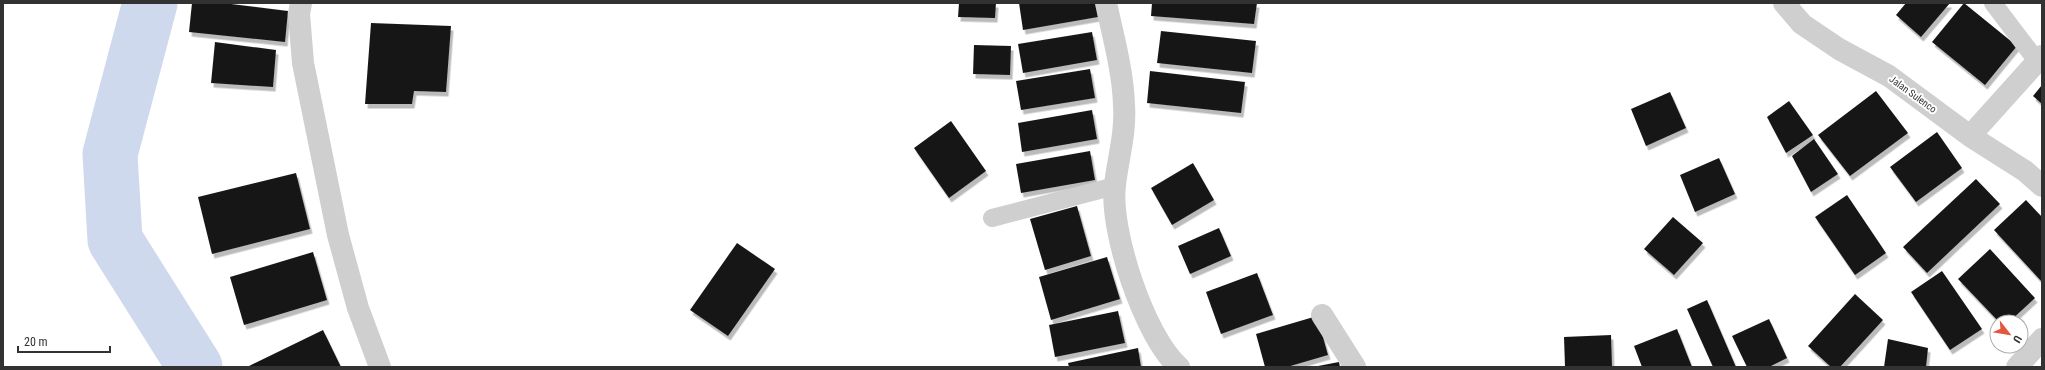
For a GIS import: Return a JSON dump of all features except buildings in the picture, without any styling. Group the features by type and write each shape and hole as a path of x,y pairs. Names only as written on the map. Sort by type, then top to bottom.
{"street":[{"path":"301,3 299,14 303,63 338,235 358,308 380,367"},
{"path":"1106,3 1124,104 1124,134 1115,186 1115,208 1124,260 1149,322 1169,358 1179,367"},
{"name":"Jalan Sulenco","path":"1784,3 1802,24 1839,49 1889,76 1970,136 2025,171 2042,186"},
{"path":"1970,136 2040,58"},
{"path":"1322,315 1355,367"},
{"path":"2016,367 2042,339"}],"lane":[{"path":"1993,3 2040,58"},
{"path":"992,218 1115,186"}],"waterway":[{"path":"150,3 110,154 115,240 195,367"}]}
